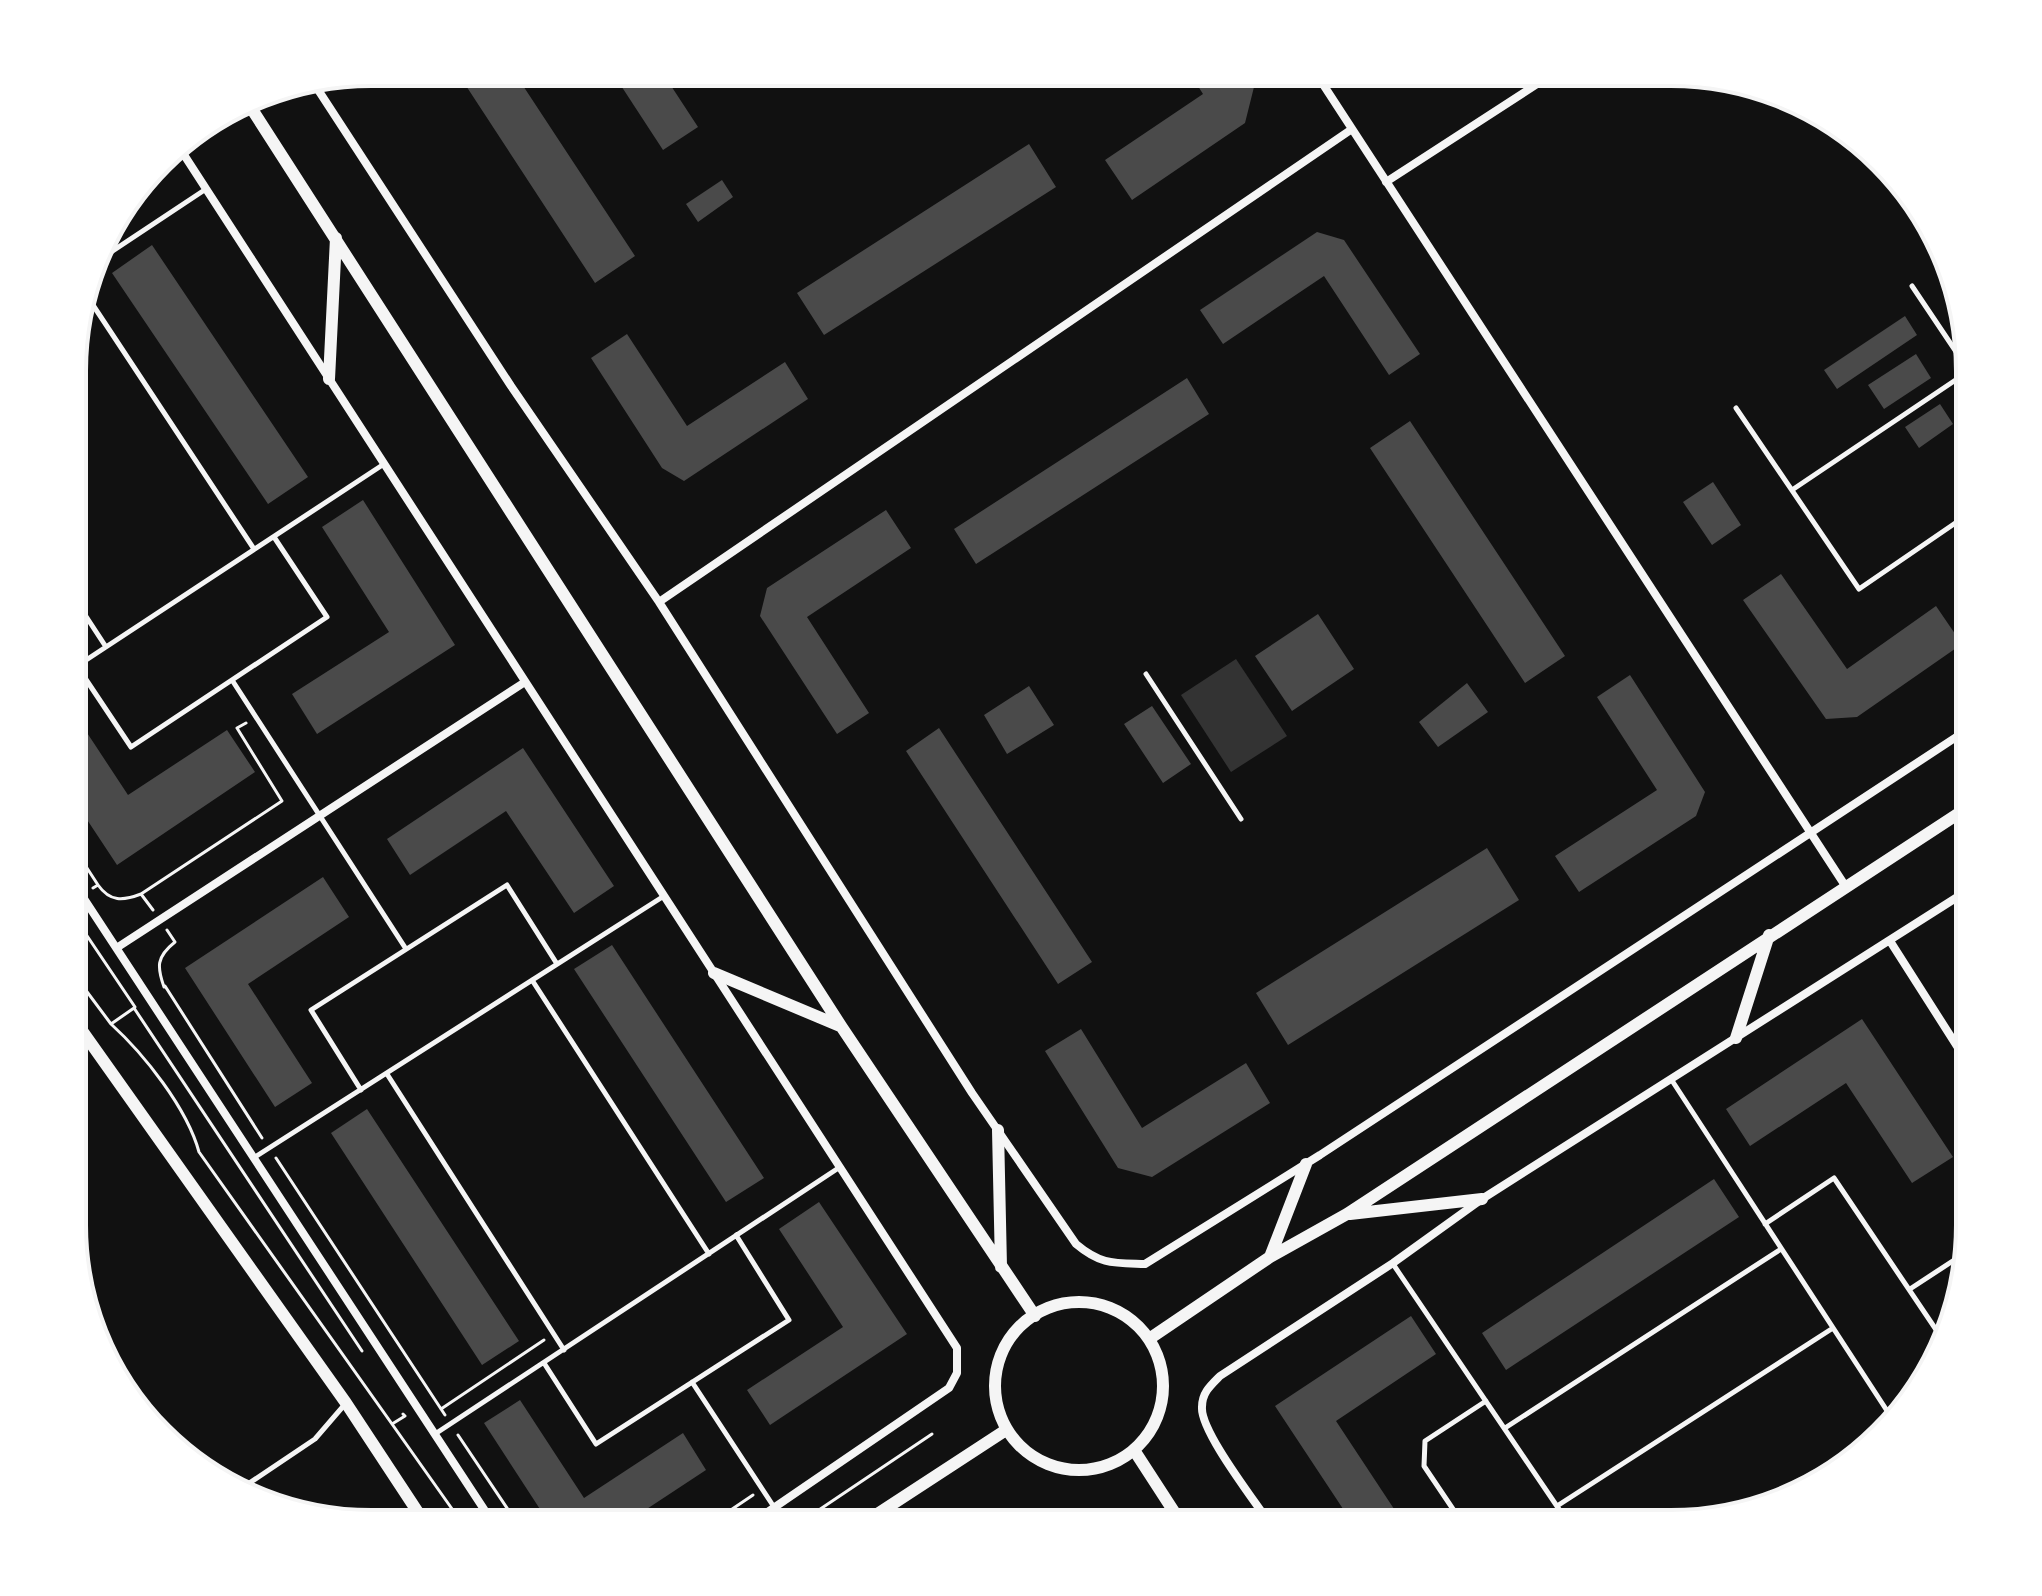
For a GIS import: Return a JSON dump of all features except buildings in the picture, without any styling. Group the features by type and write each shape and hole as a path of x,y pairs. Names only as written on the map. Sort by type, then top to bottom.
{"street":[{"path":"1324,86 1846,887"},
{"path":"1386,182 1534,86"},
{"path":"319,90 511,386 659,602 998,1130 1076,1244 1093,1259 1118,1264 1145,1264 1306,1164 1956,738"},
{"path":"254,111 841,1026 1035,1316"},
{"path":"659,602 1352,129"},
{"path":"185,156 957,1348 957,1373 949,1388 770,1510"},
{"path":"329,379 336,238"},
{"path":"118,947 525,682"},
{"path":"1149,1339 1270,1257 1347,1214 1955,815"},
{"path":"1261,1510 1207,1429 1201,1410 1204,1392 1220,1376 1393,1263 1482,1199 1955,898"},
{"path":"87,902 485,1510"},
{"path":"1736,1038 1769,935"},
{"path":"1890,941 1955,1043"},
{"path":"714,973 841,1026"},
{"path":"87,1037 346,1403 416,1510"},
{"path":"998,1130 1001,1267"},
{"path":"1270,1257 1306,1164"},
{"path":"1347,1214 1482,1199"},
{"path":"1068,1302 1099,1304 1127,1317 1149,1339 1161,1367 1162,1397 1153,1426 1134,1450 1106,1466 1073,1471 1035,1458 1016,1443 1006,1430 995,1398 997,1364 1012,1334 1024,1321 1068,1302"},
{"path":"883,1510 1006,1430"},
{"path":"1134,1450 1173,1510"}],"lane":[{"path":"113,249 206,189"},
{"path":"1912,286 1955,349"},
{"path":"94,306 254,549"},
{"path":"1792,490 1956,380"},
{"path":"1736,408 1859,589 1956,523"},
{"path":"86,660 384,464"},
{"path":"86,682 131,747 327,617 274,537"},
{"path":"86,617 106,647"},
{"path":"1146,674 1241,819"},
{"path":"232,680 406,949"},
{"path":"361,1090 311,1010 507,885 557,964"},
{"path":"255,1157 664,896"},
{"path":"532,980 709,1254"},
{"path":"387,1074 564,1350"},
{"path":"1671,1079 1886,1411"},
{"path":"435,1434 840,1167"},
{"path":"1765,1224 1834,1178 1936,1329"},
{"path":"544,1363 596,1444 789,1320 736,1235"},
{"path":"1505,1428 1781,1249"},
{"path":"1910,1289 1954,1260"},
{"path":"1393,1263 1560,1510"},
{"path":"1557,1506 1833,1328"},
{"path":"692,1382 774,1507"},
{"path":"1454,1510 1424,1466 1425,1441 1486,1401"},
{"path":"250,1483 315,1439 346,1403"}],"path":[{"path":"141,894 282,801 237,728 256,717"},
{"path":"87,867 98,885"},
{"path":"165,986 508,1510"},
{"path":"87,991 111,1024 135,1046 195,1137 199,1152 453,1510"},
{"path":"111,1024 134,1008 362,1351"},
{"path":"441,1409 553,1334"},
{"path":"392,1424 405,1416 396,1403"},
{"path":"819,1510 932,1434"},
{"path":"731,1510 763,1489"}],"shaded area":[{"path":"1236,659 1287,736 1231,772 1181,695"}]}
